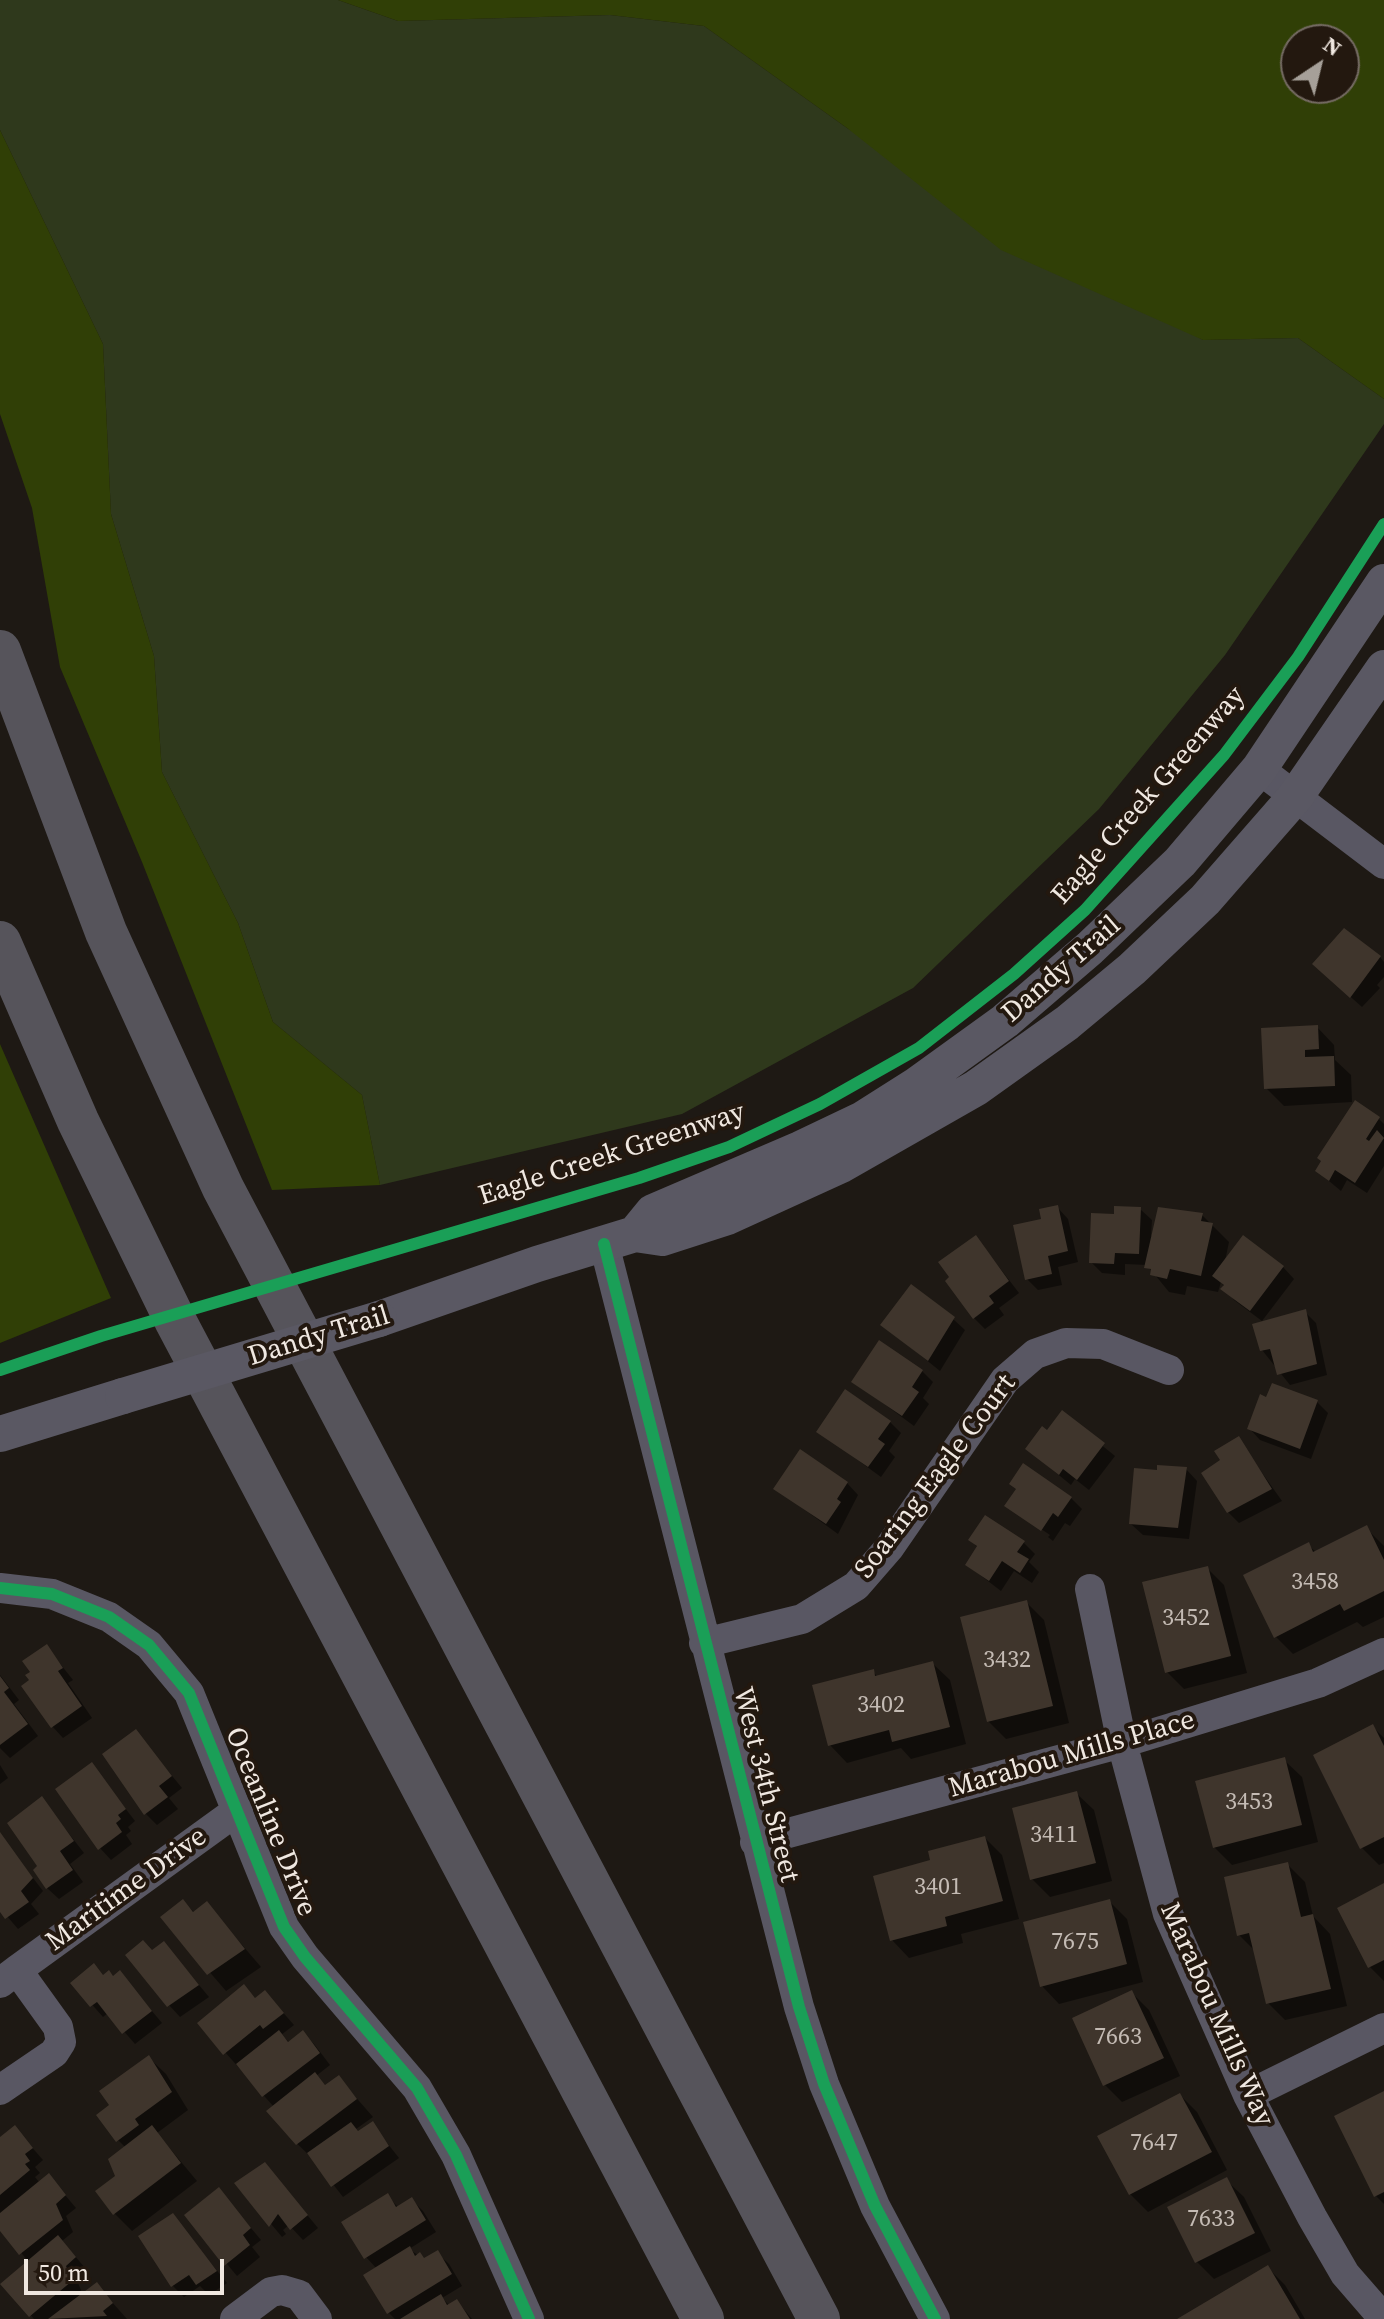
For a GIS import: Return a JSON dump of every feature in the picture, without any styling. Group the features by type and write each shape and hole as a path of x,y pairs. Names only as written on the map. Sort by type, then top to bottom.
{"highway":[{"path":"0,651 106,932 217,1176 819,2319"},
{"path":"0,942 72,1107 176,1322 703,2319"}],"main road":[{"name":"Dandy Trail","path":"619,1239 653,1212 863,1119 1005,1021 1090,948 1180,862 1259,769 1384,582"},
{"name":"Dandy Trail","path":"0,1434 379,1319 619,1239 662,1238 769,1200 841,1165 976,1088 1067,1023 1161,944 1264,836 1295,797 1384,668"}],"street":[{"path":"1259,769 1384,864"},
{"name":"West 34th Street","path":"619,1239 704,1643 792,1982 824,2084 875,2206 935,2319"},
{"name":"Soaring Eagle Court","path":"704,1643 802,1619 856,1586 889,1548 1005,1380 1035,1354 1066,1343 1095,1343 1169,1370"},
{"name":"Oceanline Drive","path":"0,1588 28,1589 76,1601 131,1630 149,1645 189,1693 284,1927 305,1957 402,2067 444,2132 529,2319"},
{"name":"Marabou Mills Way","path":"1090,1589 1122,1743 1168,1914 1201,1996 1248,2095 1332,2254 1384,2319"},
{"name":"Marabou Mills Place","path":"755,1842 1122,1743 1318,1683 1384,1653"},
{"name":"Maritime Drive","path":"0,2090 54,2053 61,2042 58,2027 8,1977 238,1810"},
{"path":"1248,2095 1384,2028"},
{"path":"235,2319 271,2292 282,2290 299,2295 317,2319"}],"green space":[{"path":"0,0 338,0 398,21 610,15 704,26 847,128 1203,340 1298,338 1384,399 1384,424 1225,655 1099,809 913,988 682,1114 380,1185 362,1095 273,1022 238,923 162,772 154,656 111,514 103,344 0,130"},
{"path":"338,0 1384,0 1384,399 1298,338 1203,340 1001,250 847,128 704,26 610,15 398,21"},
{"path":"0,130 103,344 111,514 154,656 162,772 238,923 273,1022 362,1095 380,1185 272,1190 142,862 60,667 32,508 0,414"},
{"path":"0,1044 111,1298 0,1343"}],"building":[{"path":"1344,928 1381,956 1350,998 1312,964"},
{"path":"1318,1025 1319,1049 1305,1050 1305,1057 1334,1056 1335,1086 1264,1089 1261,1028"},
{"path":"1355,1100 1380,1117 1366,1139 1369,1141 1377,1130 1384,1138 1355,1183 1335,1170 1329,1181 1315,1171 1321,1161 1317,1158"},
{"path":"1058,1205 1068,1251 1048,1256 1052,1274 1025,1280 1013,1225 1041,1219 1039,1209"},
{"path":"1114,1206 1141,1207 1139,1254 1115,1253 1114,1264 1089,1263 1091,1213 1114,1214"},
{"path":"1158,1207 1203,1213 1201,1221 1213,1223 1201,1276 1170,1269 1167,1279 1150,1275 1151,1269 1144,1268"},
{"path":"976,1235 1009,1281 989,1296 994,1303 973,1319 945,1281 949,1277 938,1262"},
{"path":"1243,1235 1284,1266 1250,1311 1220,1289 1224,1285 1212,1276"},
{"path":"911,1284 955,1317 928,1361 880,1325"},
{"path":"1306,1309 1317,1364 1277,1375 1270,1349 1260,1351 1252,1324"},
{"path":"879,1340 923,1370 912,1387 919,1392 902,1416 851,1382"},
{"path":"1272,1383 1318,1400 1300,1449 1247,1429 1260,1394 1266,1397"},
{"path":"845,1389 891,1421 878,1439 885,1444 868,1467 816,1432"},
{"path":"1062,1410 1105,1443 1077,1480 1063,1469 1059,1475 1025,1449 1042,1426 1047,1430"},
{"path":"1239,1436 1272,1489 1227,1513 1201,1473 1220,1460 1214,1451"},
{"path":"800,1449 848,1482 837,1499 841,1502 826,1524 773,1489"},
{"path":"1023,1463 1072,1497 1058,1517 1053,1513 1041,1531 1004,1506 1016,1489 1009,1484"},
{"path":"1157,1465 1187,1467 1178,1528 1129,1524 1134,1468 1157,1470"},
{"path":"985,1515 1025,1541 1017,1552 1029,1559 1020,1573 1002,1561 989,1581 965,1565 977,1546 968,1540"},
{"path":"1367,1525 1384,1560 1384,1591 1344,1611 1340,1604 1274,1638 1243,1575 1309,1542 1313,1552"},
{"path":"1208,1566 1231,1656 1165,1673 1142,1582"},
{"path":"1027,1600 1053,1706 987,1722 960,1617"},
{"path":"47,1644 63,1668 58,1671 82,1706 51,1728 21,1686 29,1680 25,1675 30,1672 22,1661"},
{"path":"933,1661 950,1727 892,1742 889,1730 828,1746 812,1685 874,1669 875,1676"},
{"path":"0,1676 9,1688 4,1692 28,1724 0,1745"},
{"path":"1373,1724 1384,1746 1384,1837 1360,1849 1313,1755"},
{"path":"136,1729 172,1776 159,1786 168,1797 144,1815 102,1754"},
{"path":"1285,1757 1302,1825 1213,1848 1195,1781"},
{"path":"92,1762 126,1809 118,1815 121,1819 116,1823 122,1832 98,1850 55,1789"},
{"path":"1077,1791 1096,1863 1030,1880 1012,1808"},
{"path":"42,1796 74,1841 60,1851 73,1870 46,1889 33,1870 37,1866 7,1823"},
{"path":"0,1832 33,1878 21,1891 29,1902 5,1919 0,1912"},
{"path":"985,1836 1003,1901 945,1917 947,1926 890,1941 873,1876 930,1860 928,1851"},
{"path":"1288,1862 1301,1917 1313,1914 1331,1989 1266,2004 1249,1933 1237,1936 1224,1877"},
{"path":"1384,1883 1384,1960 1368,1968 1337,1908"},
{"path":"183,1899 193,1912 207,1901 245,1949 207,1975 160,1917"},
{"path":"1110,1899 1127,1964 1040,1987 1023,1922"},
{"path":"143,1940 152,1950 164,1941 199,1985 167,2007 125,1955"},
{"path":"94,1963 103,1975 109,1970 113,1976 120,1970 152,2011 122,2034 97,2002 90,2007 70,1983"},
{"path":"244,1984 255,1998 265,1990 284,2013 263,2029 260,2025 223,2055 197,2023"},
{"path":"1132,1990 1164,2058 1103,2086 1072,2018"},
{"path":"279,2030 288,2042 303,2030 320,2053 262,2097 236,2064"},
{"path":"149,2055 172,2092 135,2119 139,2125 116,2142 96,2115 109,2105 99,2091"},
{"path":"315,2072 325,2085 339,2075 357,2099 296,2145 266,2111"},
{"path":"1384,2091 1384,2192 1374,2197 1334,2116"},
{"path":"1180,2093 1212,2152 1129,2195 1097,2136"},
{"path":"373,2121 389,2146 331,2187 307,2153 351,2122 358,2131"},
{"path":"15,2125 33,2148 25,2154 30,2161 25,2164 30,2170 0,2195 0,2137"},
{"path":"152,2125 181,2163 113,2215 95,2191 115,2176 108,2159"},
{"path":"265,2162 308,2215 290,2230 278,2214 269,2227 234,2183"},
{"path":"49,2173 66,2195 56,2204 63,2220 19,2255 0,2231 0,2213"},
{"path":"1227,2177 1255,2233 1195,2263 1167,2207"},
{"path":"219,2187 251,2228 243,2235 250,2245 224,2266 184,2215"},
{"path":"388,2193 396,2207 412,2197 426,2220 364,2259 341,2222"},
{"path":"173,2213 217,2271 196,2285 189,2275 171,2287 138,2236"},
{"path":"58,2235 76,2257 66,2266 72,2281 29,2317 0,2284"},
{"path":"410,2246 415,2256 420,2252 424,2258 438,2250 452,2274 387,2314 363,2275"},
{"path":"1268,2265 1300,2319 1177,2319"},
{"path":"97,2282 113,2303 103,2311 107,2316 48,2319"},
{"path":"441,2294 447,2305 457,2299 470,2319 400,2319"}],"cycle path":[{"name":"Eagle Creek Greenway","path":"0,1370 101,1336 639,1178 729,1147 820,1104 919,1048 1014,974 1085,910 1224,755 1298,657 1384,524"},
{"path":"604,1244 799,2007 824,2084 875,2206 935,2319"},
{"path":"0,1588 52,1594 109,1617 149,1645 189,1693 284,1927 305,1957 417,2088 456,2155 529,2319"}]}
